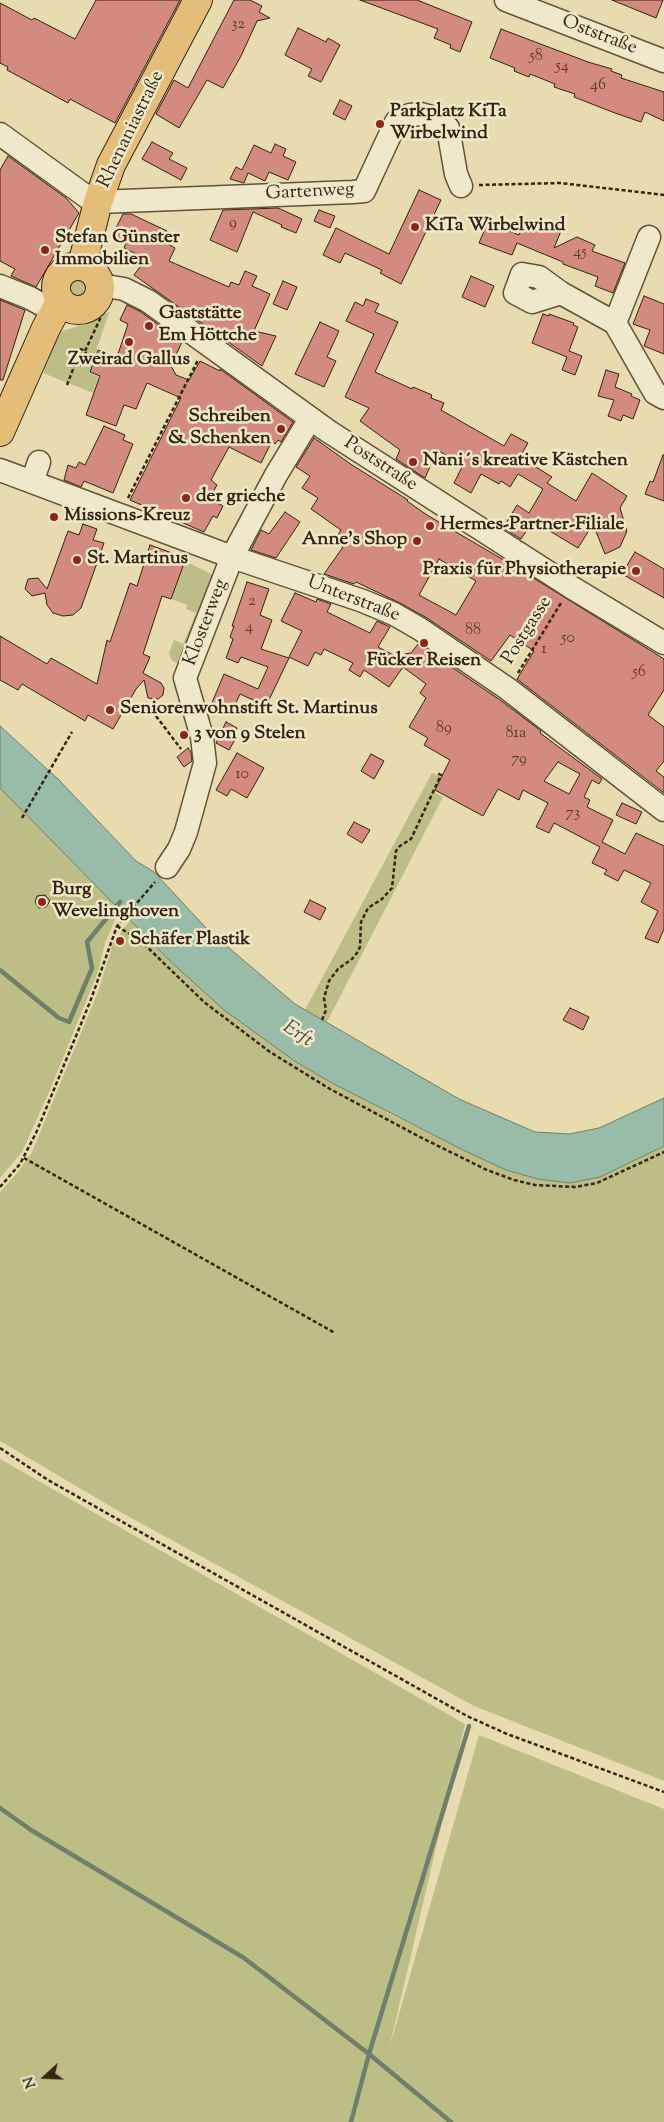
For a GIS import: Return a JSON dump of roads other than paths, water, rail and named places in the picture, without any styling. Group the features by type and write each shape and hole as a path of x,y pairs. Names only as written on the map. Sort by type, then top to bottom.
{"main road":[{"name":"Rhenaniastraße","path":"82,265 98,202 112,162 198,0"},
{"path":"0,432 46,328 58,307 56,288 60,274 68,268 82,265 95,273 99,292 92,306 80,310 58,307"}],"street":[{"name":"Oststraße","path":"506,0 664,61"},
{"name":"Gartenweg","path":"98,202 364,191 393,126 402,118 416,114 435,118 448,128 456,174 461,186"},
{"path":"0,134 87,197 98,202"},
{"path":"615,322 649,237"},
{"path":"0,286 58,307"},
{"name":"Poststraße","path":"99,292 118,287 140,296 310,419 449,510 664,643"},
{"path":"561,293 615,322 655,392 664,398"},
{"name":"Klosterweg","path":"167,867 179,849 186,832 205,763 202,736 185,678 232,557 276,475 310,419"},
{"name":"Unterstraße","path":"0,470 36,472 121,516 232,557 363,601 394,614 420,629 508,689 664,810"}],"water":[{"name":"Erft","path":"0,726 59,780 136,861 154,872 209,931 295,1004 459,1099 535,1132 569,1134 599,1128 664,1098 664,1146 600,1177 570,1183 538,1179 506,1170 465,1151 332,1083 296,1062 224,1010 171,962 0,788"}],"waterway":[{"path":"0,970 59,1018 69,1022 92,968 87,942 120,902"},
{"path":"351,2122 369,2054 469,1726"},
{"path":"0,1808 31,1830 244,1958 369,2054 451,2122"}],"place":[{"name":"Parkplatz KiTa Wirbelwind","path":"380,124"},
{"name":"KiTa Wirbelwind","path":"415,227"},
{"name":"Stefan Günster Immobilien","path":"45,250"},
{"name":"Gaststätte Em Höttche","path":"149,326"},
{"name":"Zweirad Gallus","path":"129,342"},
{"name":"Schreiben & Schenken","path":"281,429"},
{"name":"Nani´s kreative Kästchen","path":"413,462"},
{"name":"der grieche","path":"186,498"},
{"name":"Missions-Kreuz","path":"54,517"},
{"name":"Hermes-Partner-Filiale","path":"430,526"},
{"name":"Anne's Shop","path":"417,541"},
{"name":"St. Martinus","path":"77,560"},
{"name":"Praxis für Physiotherapie","path":"636,571"},
{"name":"Fücker Reisen","path":"424,643"},
{"name":"Seniorenwohnstift St. Martinus","path":"110,710"},
{"name":"3 von 9 Stelen","path":"184,735"},
{"name":"Burg Wevelinghoven","path":"42,902"},
{"name":"Schäfer Plastik","path":"120,941"}]}
